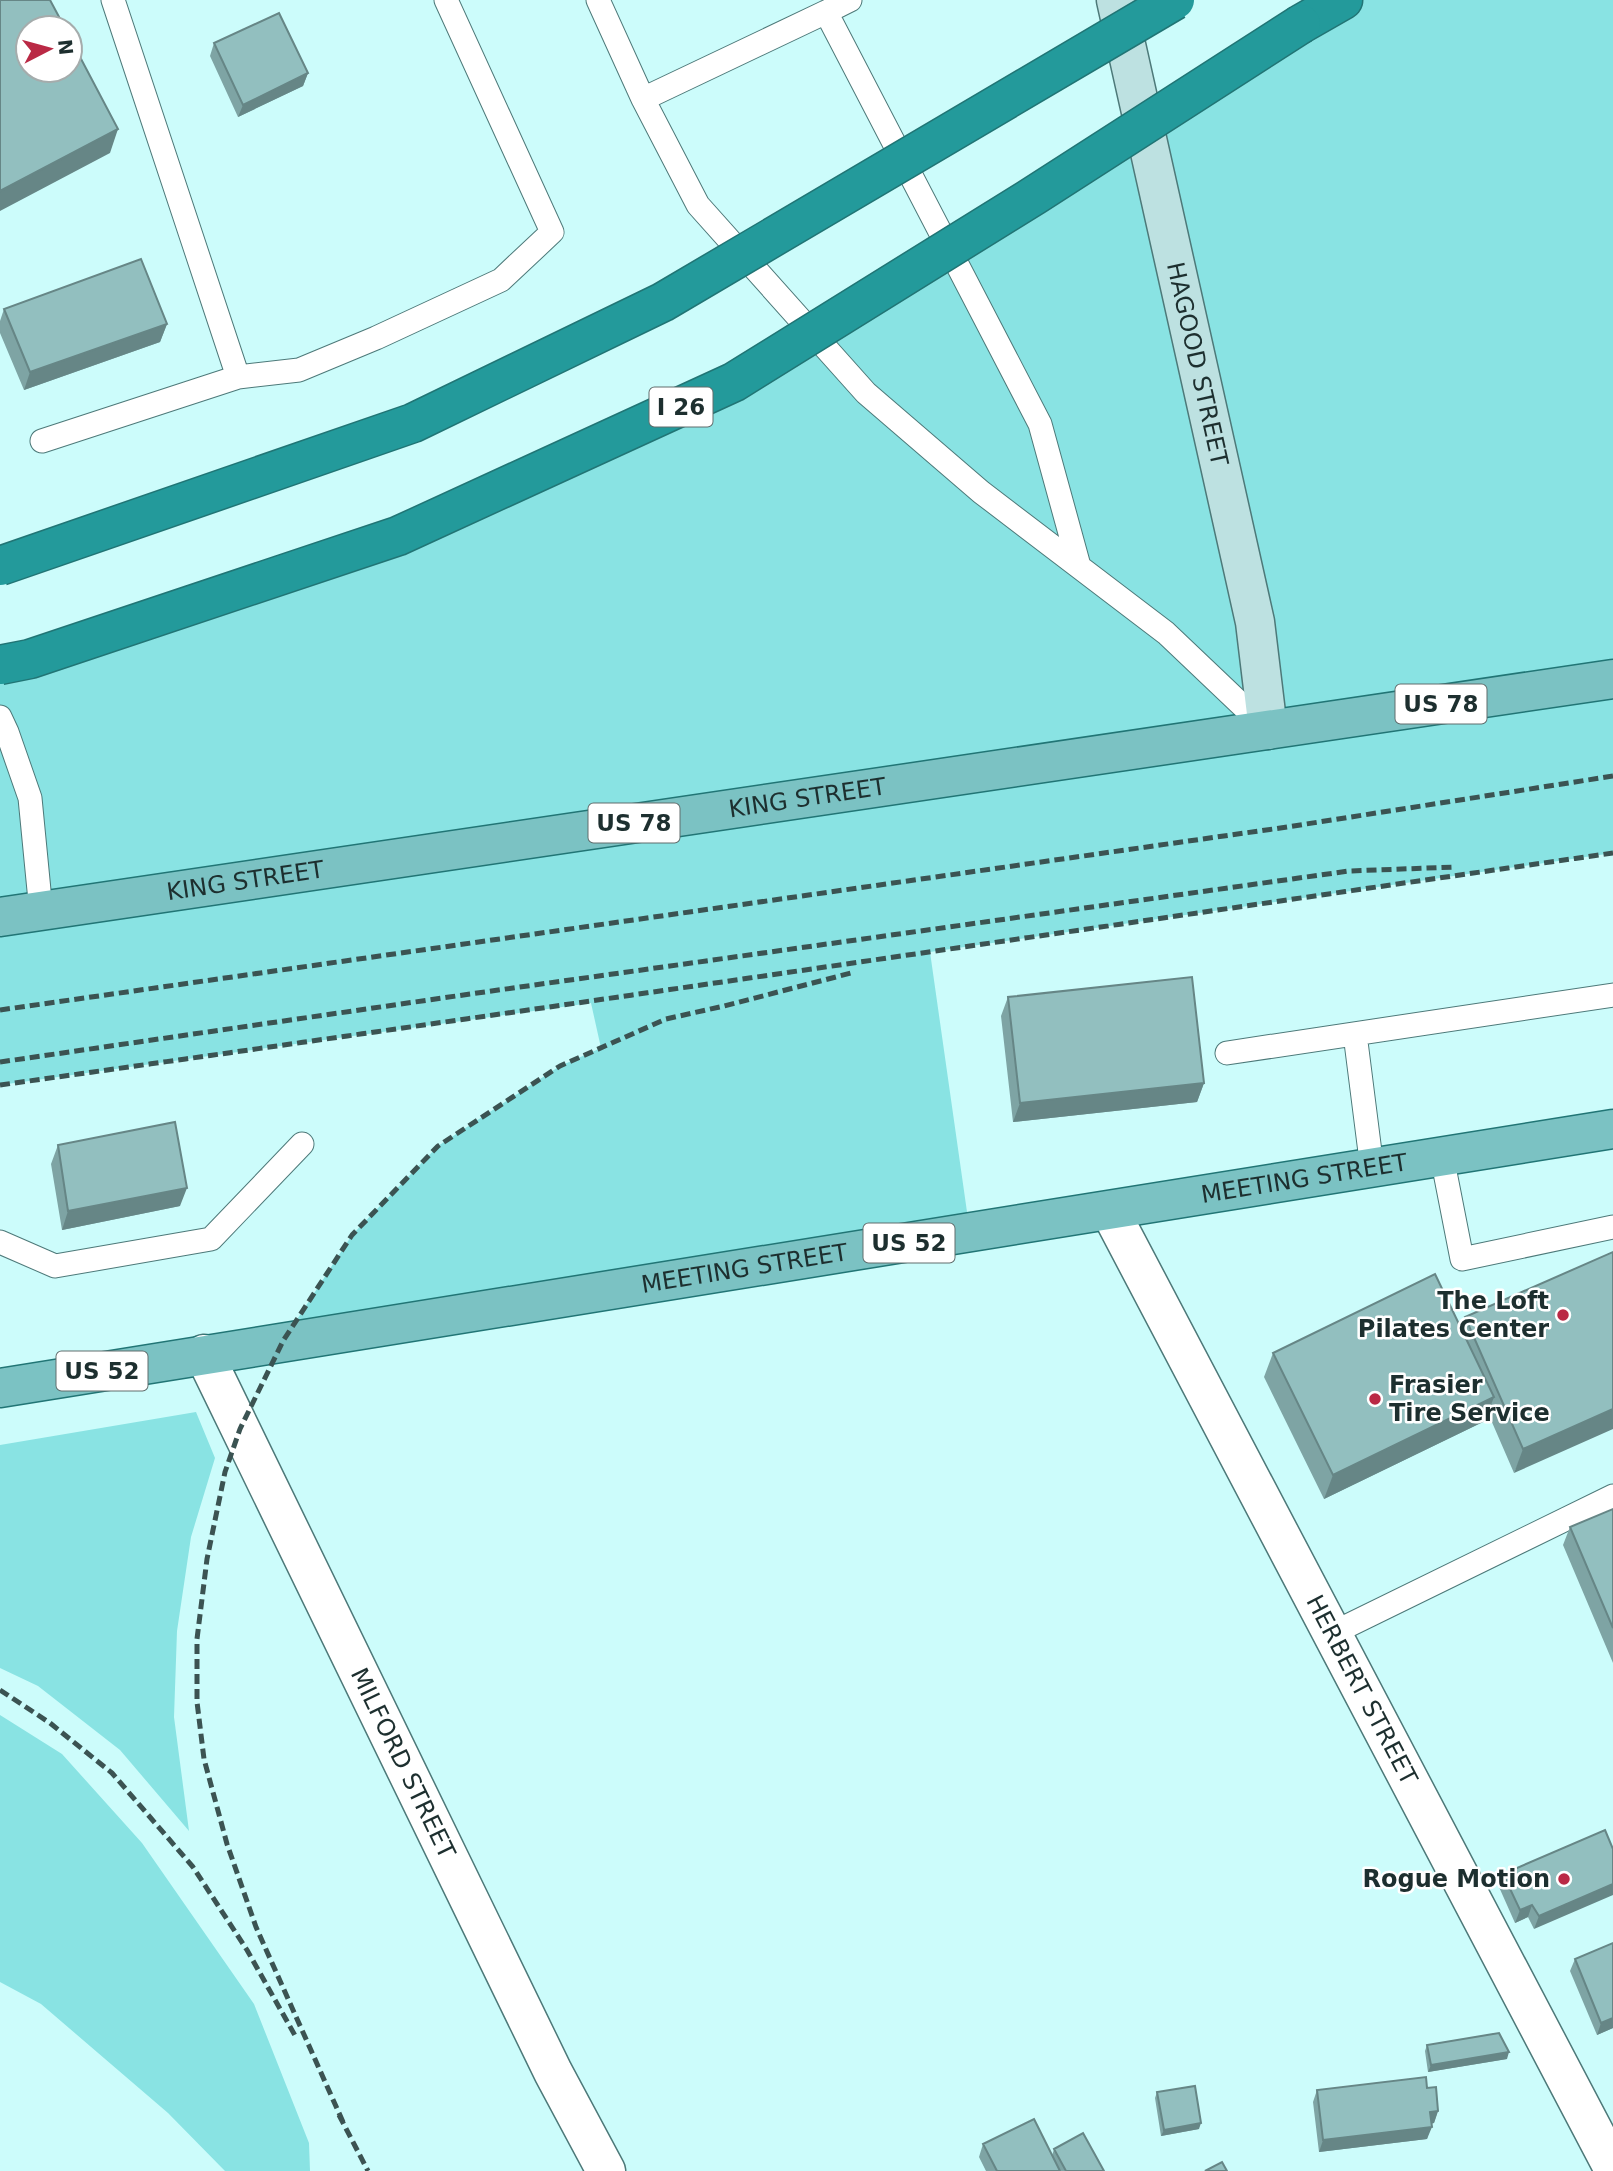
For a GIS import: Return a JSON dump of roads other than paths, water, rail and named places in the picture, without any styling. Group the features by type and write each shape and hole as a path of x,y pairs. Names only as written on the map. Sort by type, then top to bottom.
{"highway":[{"path":"0,566 413,423 663,302 1175,0"},
{"name":"I 26","path":"0,665 30,659 398,536 734,382 1343,0"}],"main road":[{"name":"KING STREET","path":"0,917 1613,679"},
{"name":"MEETING STREET","path":"0,1388 1613,1129"}],"street":[{"name":"HAGOOD STREET","path":"1116,0 1255,622 1268,730"},
{"name":"HERBERT STREET","path":"1110,1211 1613,2168"},
{"name":"MILFORD STREET","path":"204,1354 553,2072 606,2171"}],"lane":[{"path":"113,0 237,377"},
{"path":"42,441 237,377 299,370 376,338 500,280 552,232 446,0"},
{"path":"598,0 643,99 698,205 866,393 981,492 1166,633 1268,730"},
{"path":"643,99 850,0"},
{"path":"826,12 1040,424 1079,566"},
{"path":"0,717 30,798 41,911"},
{"path":"1227,1053 1613,995"},
{"path":"1355,1034 1372,1168"},
{"path":"0,1241 55,1266 211,1239 303,1144"},
{"path":"1442,1157 1462,1259 1613,1227"},
{"path":"1333,1633 1613,1496"}],"railway":[{"path":"0,1010 1287,827 1613,776"},
{"path":"0,1085 1613,853"},
{"path":"0,1062 1349,871 1455,867"},
{"path":"343,2122 256,1927 227,1844 204,1759 197,1702 197,1639 207,1559 225,1472 240,1429 283,1341 352,1235 438,1146 560,1066 666,1019 855,972"},
{"path":"0,1690 50,1723 112,1773 193,1867 247,1950 297,2039"},
{"path":"339,2115 368,2171"}],"place":[{"name":"The Loft Pilates Center","path":"1563,1315"},
{"name":"Frasier Tire Service","path":"1375,1399"},
{"name":"Rogue Motion","path":"1564,1879"}]}
